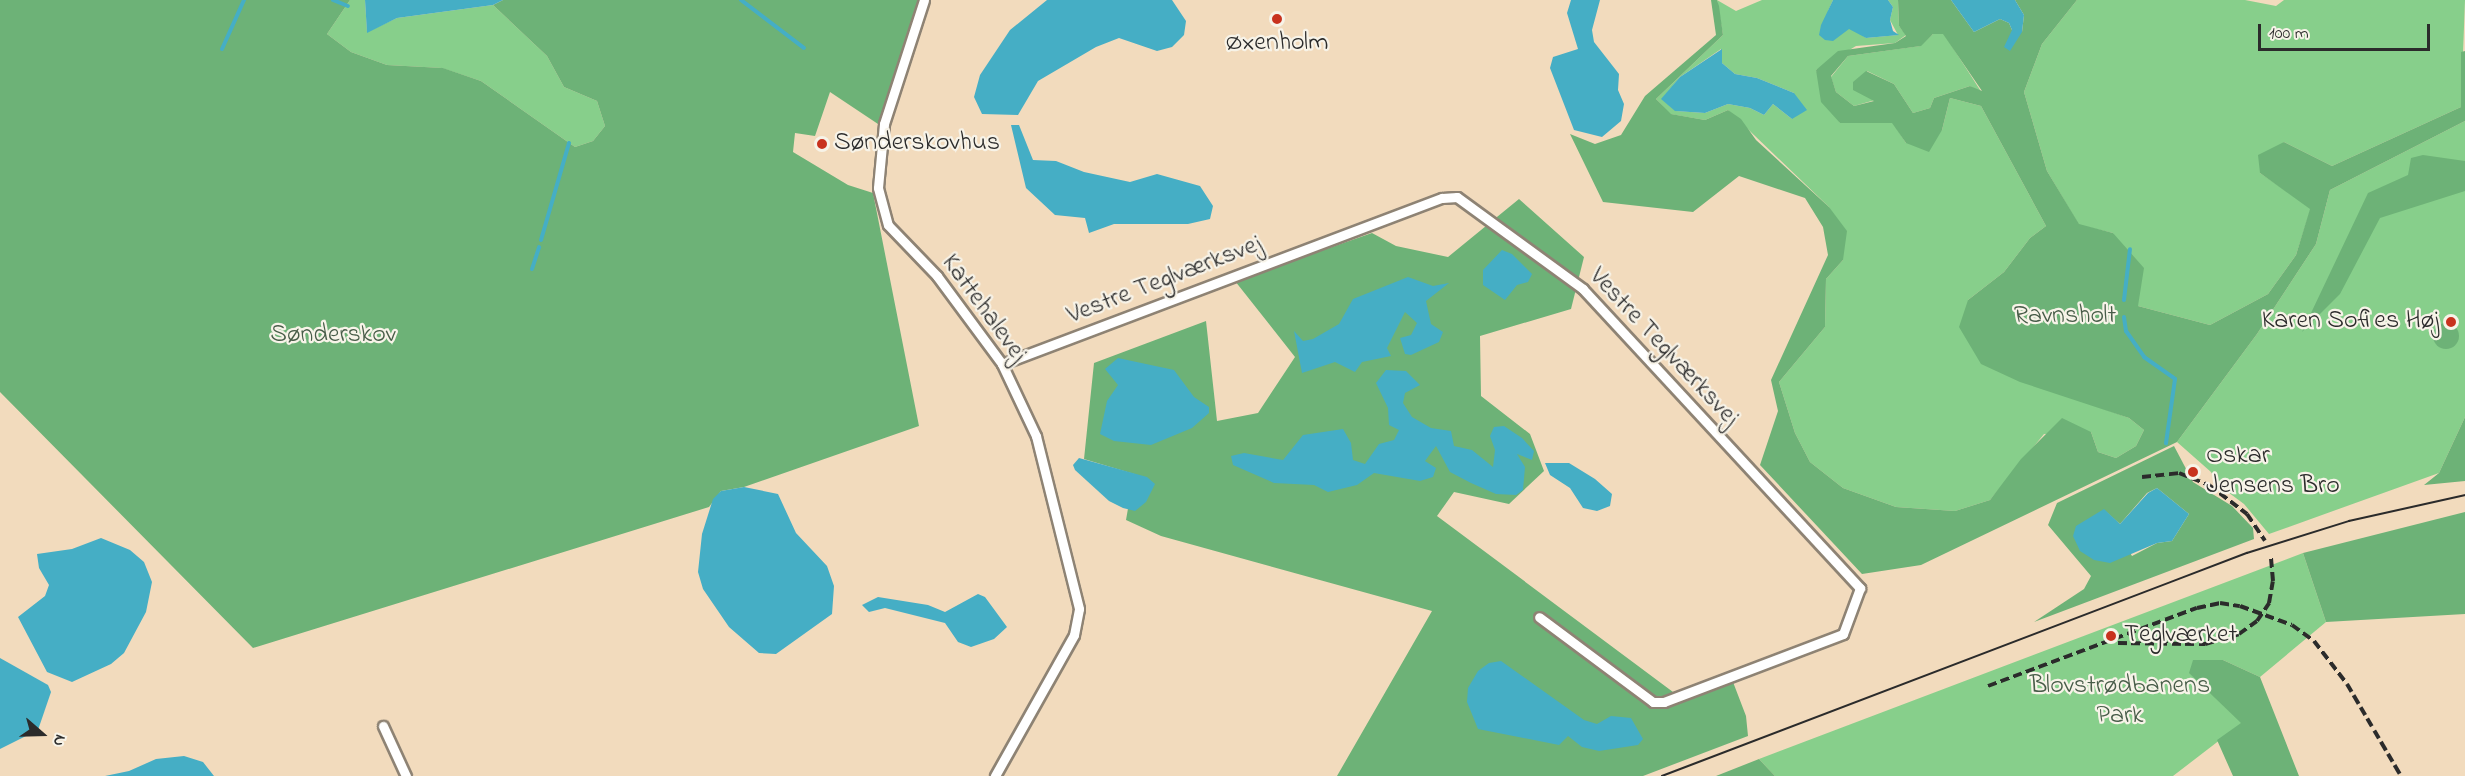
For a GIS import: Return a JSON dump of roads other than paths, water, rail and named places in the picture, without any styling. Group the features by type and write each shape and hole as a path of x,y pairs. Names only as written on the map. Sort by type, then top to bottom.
{"street":[{"name":"Kattehalevej","path":"924,0 884,124 878,188 888,225 937,276 1002,364 1036,436 1079,609 1074,635 994,776"},
{"name":"Vestre Teglværksvej","path":"1002,364 1442,198 1457,197 1583,289 1860,588 1843,634 1664,702 1653,702 1539,617"},
{"path":"383,726 406,776"}],"water":[{"path":"365,0 503,0 493,5 397,18 367,33"},
{"path":"1047,0 1172,0 1186,21 1184,35 1172,47 1157,51 1119,38 1096,47 1038,81 1018,115 982,114 974,97 980,75 1010,30"},
{"path":"1571,0 1600,0 1592,30 1594,42 1619,74 1618,90 1624,104 1621,121 1602,137 1574,130 1550,68 1553,57 1578,49 1567,13"},
{"path":"1833,0 1888,0 1893,7 1890,20 1893,31 1899,35 1866,38 1849,29 1833,41 1825,40 1819,35 1821,25"},
{"path":"1951,0 2015,0 2024,15 2022,32 2010,51 2004,47 2012,30 2009,23 2000,19 1974,32"},
{"path":"1722,49 1722,63 1735,74 1757,78 1794,93 1807,110 1792,119 1773,104 1764,115 1750,108 1728,104 1705,113 1675,111 1661,99 1680,77"},
{"path":"1011,125 1019,125 1033,160 1056,161 1084,172 1130,182 1157,174 1200,186 1213,206 1210,219 1188,224 1114,224 1089,233 1085,218 1055,215 1026,188"},
{"path":"1502,250 1512,254 1532,274 1528,282 1517,285 1505,300 1483,285 1483,270"},
{"path":"1408,277 1433,286 1449,283 1426,301 1431,324 1443,332 1439,342 1411,355 1405,354 1400,338 1411,335 1417,323 1405,312 1387,348 1391,356 1362,362 1355,372 1335,362 1302,373 1294,331 1303,341 1313,339 1339,324 1353,299"},
{"path":"1118,358 1174,370 1194,397 1209,407 1209,413 1192,428 1151,445 1114,441 1100,434 1107,401 1118,385 1105,369"},
{"path":"1386,370 1406,371 1420,385 1405,393 1403,403 1412,417 1431,428 1451,431 1454,446 1472,450 1493,467 1495,450 1490,436 1494,427 1504,426 1522,438 1534,451 1532,460 1517,454 1525,467 1523,490 1516,495 1496,494 1471,483 1450,472 1436,446 1425,461 1436,468 1433,477 1420,481 1374,473 1357,485 1328,492 1314,485 1274,483 1233,465 1231,456 1244,453 1283,460 1303,435 1343,429 1351,443 1353,460 1365,464 1379,444 1394,440 1399,430 1389,425 1388,408 1376,383"},
{"path":"1079,458 1147,477 1155,484 1146,502 1135,511 1123,508 1109,501 1075,470 1073,465"},
{"path":"1545,463 1569,463 1595,479 1612,494 1610,506 1597,511 1583,508 1570,488 1550,475"},
{"path":"744,487 778,494 796,533 827,566 834,586 832,614 776,654 759,653 729,627 703,589 698,572 702,534 713,499 721,491"},
{"path":"2157,488 2189,514 2172,541 2157,543 2110,563 2094,560 2080,551 2073,536 2076,526 2104,509 2120,524 2148,493"},
{"path":"101,538 130,550 144,562 152,582 146,612 124,653 111,664 72,682 47,672 18,617 45,596 49,585 39,568 37,554 72,549"},
{"path":"978,594 985,597 1007,627 994,639 971,647 958,642 945,623 885,608 869,612 862,605 878,597 928,605 945,612"},
{"path":"0,658 48,685 51,692 38,730 0,749"},
{"path":"1501,661 1584,720 1597,724 1611,716 1631,718 1643,739 1638,745 1599,751 1582,747 1568,736 1559,745 1478,729 1467,702 1468,688 1478,671 1489,663"},
{"path":"184,756 203,762 214,776 105,776 129,771 156,759"}],"waterway":[{"path":"222,49 244,0"},
{"path":"333,0 348,6"},
{"path":"741,0 804,48"},
{"path":"541,240 569,143"},
{"path":"532,269 539,247"},
{"path":"2124,300 2130,249"},
{"path":"2124,317 2126,331 2144,357 2175,379 2166,443"}],"tram line":[{"path":"1662,776 2247,553 2349,521 2465,495"}],"railway":[{"path":"2142,477 2179,473 2209,485 2247,514 2265,541"},
{"path":"2118,643 2205,644 2239,634 2257,621 2269,603 2273,581 2271,557"},
{"path":"1988,686 2197,608 2220,603 2240,606 2292,625 2314,641 2347,684 2401,776"}],"place":[{"name":"Øxenholm","path":"1277,19"},
{"name":"Sønderskovhus","path":"822,144"},
{"name":"Karen Sofies Høj","path":"2451,322"},
{"name":"Oskar Jensens Bro","path":"2193,472"},
{"name":"Teglværket","path":"2111,636"}],"park label":[{"name":"Ravnsholt","path":"2065,317"},
{"name":"Sønderskov","path":"333,336"},
{"name":"Blovstrødbanens Park","path":"2120,702"}]}
